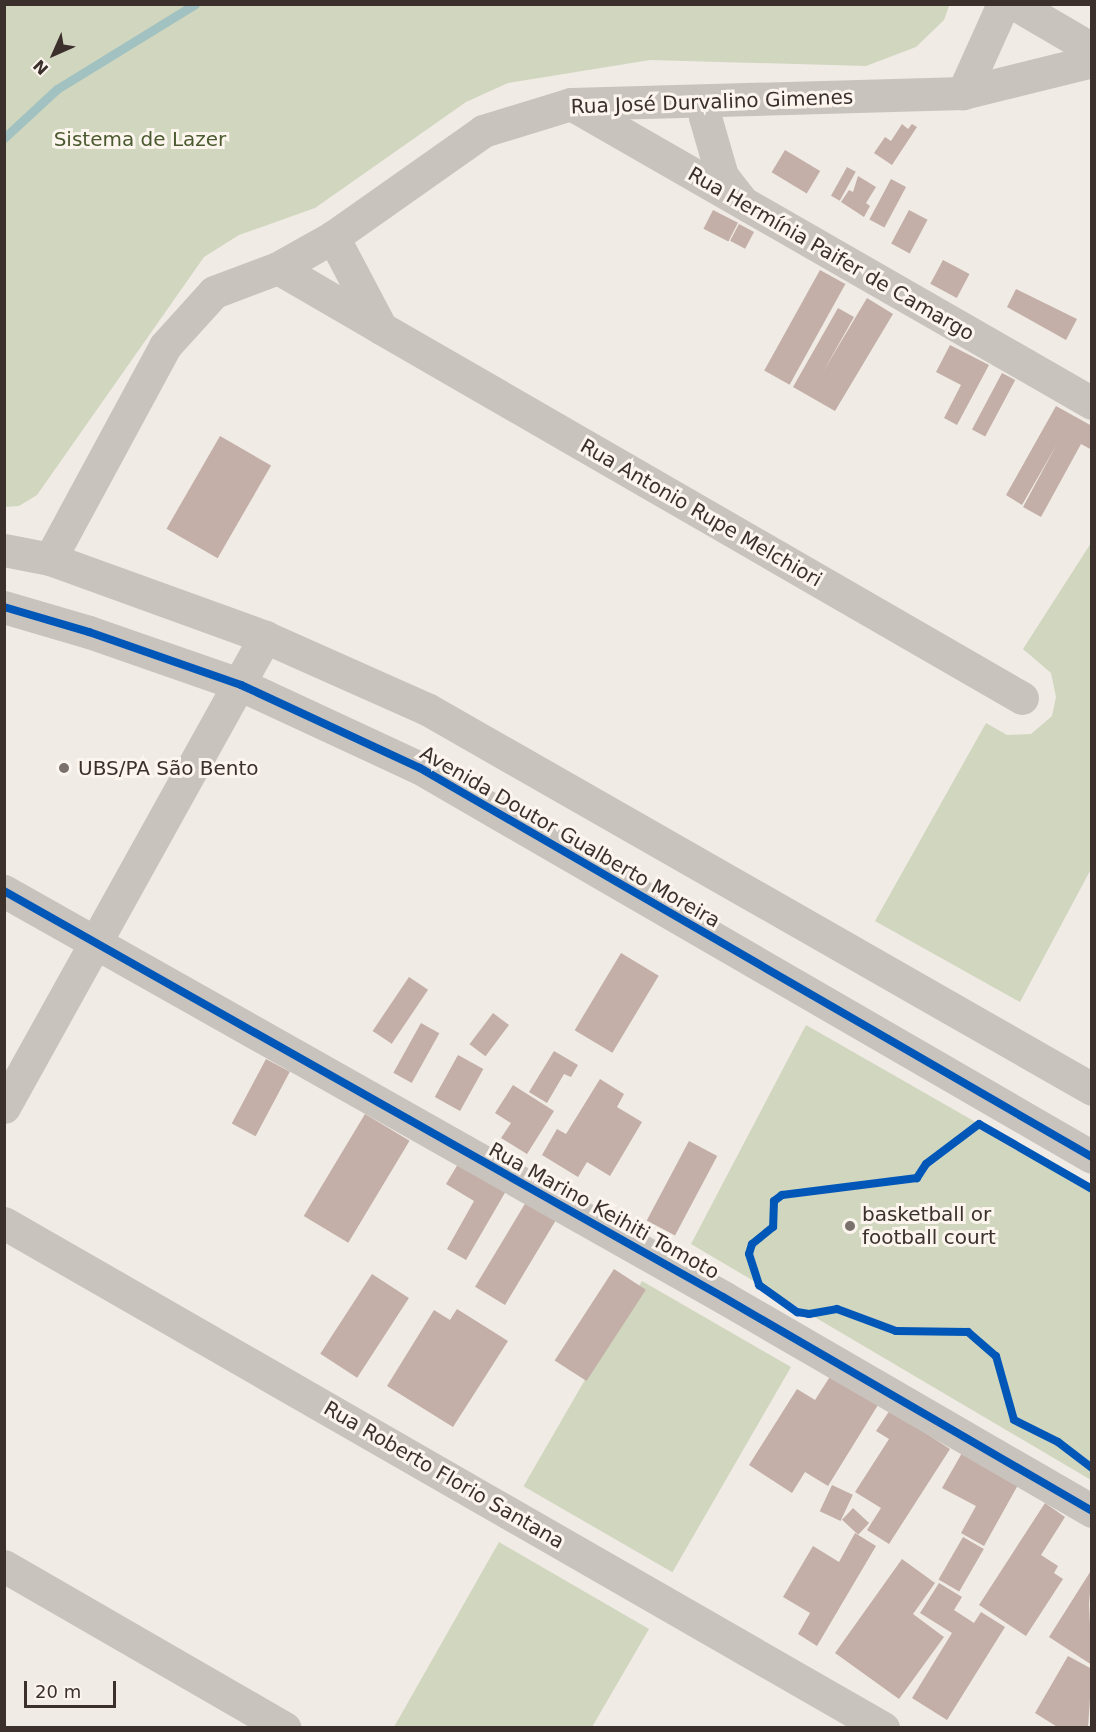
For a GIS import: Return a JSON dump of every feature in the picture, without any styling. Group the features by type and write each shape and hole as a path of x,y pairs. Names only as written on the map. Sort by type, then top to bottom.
{"street":[{"path":"963,93 1003,4"},
{"path":"1015,4 1092,48"},
{"name":"Rua José Durvalino Gimenes","path":"50,559 165,346 214,292 278,268 333,237 483,131 571,104 963,93 1092,61"},
{"path":"704,101 708,131 722,176 744,204"},
{"path":"668,102 662,117 662,139 668,160"},
{"name":"Rua Hermínia Paifer de Camargo","path":"571,104 1092,404"},
{"path":"333,237 381,328"},
{"name":"Rua Antonio Rupe Melchiori","path":"278,268 1022,698"},
{"name":"Avenida Doutor Gualberto Moreira","path":"4,550 50,559 265,637 427,709 1092,1089"},
{"name":"Avenida Doutor Gualberto Moreira","path":"4,607 89,632 241,685 420,768 1092,1157"},
{"path":"4,1107 241,685 265,637"},
{"name":"Rua Marino Keihiti Tomoto","path":"4,891 723,1297 1092,1511"},
{"name":"Rua Roberto Florio Santana","path":"4,1224 883,1728"},
{"path":"4,1566 285,1728"}],"green space":[{"name":"Sistema de Lazer","path":"948,4 949,6 944,20 916,47 866,66 650,60 508,83 466,102 315,208 239,235 204,257 37,495 19,506 5,507 4,5"},
{"path":"1091,543 1091,869 1020,1002 875,921 986,723 1007,735 1031,734 1052,716 1056,697 1051,673 1023,649"},
{"path":"806,1025 1091,1188 1091,1480 691,1244"},
{"path":"642,1281 791,1367 672,1572 524,1486"},
{"path":"499,1542 649,1629 592,1727 394,1727"}],"building":[{"path":"902,124 908,129 912,124 917,127 892,165 874,153 885,137 891,141"},
{"path":"785,150 820,171 807,193 772,172"},
{"path":"847,167 856,172 840,201 831,196"},
{"path":"858,176 876,187 866,203 870,206 864,217 841,202 849,190 853,192"},
{"path":"891,179 906,187 884,228 869,220"},
{"path":"713,210 738,223 728,241 703,229"},
{"path":"909,210 928,220 910,253 891,244"},
{"path":"739,224 754,232 745,249 730,241"},
{"path":"943,260 969,274 957,298 930,284"},
{"path":"820,270 845,284 790,385 764,371"},
{"path":"1016,289 1077,319 1066,340 1007,307"},
{"path":"867,298 893,314 835,411 793,387 838,308 854,317 823,372"},
{"path":"950,345 989,365 957,425 944,418 961,385 936,372"},
{"path":"1002,373 1015,380 985,437 972,430"},
{"path":"1056,406 1092,426 1092,450 1081,444 1041,517 1023,507 1057,444 1022,505 1006,495"},
{"path":"220,436 271,466 218,558 167,529"},
{"path":"621,953 659,976 612,1053 575,1030"},
{"path":"409,977 428,990 392,1044 373,1031"},
{"path":"493,1013 509,1025 486,1056 470,1044"},
{"path":"421,1023 439,1033 412,1083 393,1073"},
{"path":"554,1051 578,1065 571,1077 564,1074 547,1103 529,1092"},
{"path":"458,1055 483,1069 460,1111 435,1097"},
{"path":"266,1059 290,1072 256,1136 232,1123"},
{"path":"600,1079 624,1094 617,1107 642,1122 610,1176 587,1162 578,1177 542,1155 557,1129 566,1134"},
{"path":"513,1085 554,1111 527,1154 501,1138 511,1123 495,1113"},
{"path":"365,1114 410,1141 348,1243 304,1216"},
{"path":"689,1141 717,1156 675,1235 647,1220"},
{"path":"458,1164 506,1191 466,1260 447,1249 474,1201 446,1184"},
{"path":"526,1202 556,1220 505,1305 475,1287"},
{"path":"614,1269 646,1290 587,1381 555,1360"},
{"path":"372,1274 409,1298 357,1378 320,1354"},
{"path":"457,1309 508,1341 453,1427 387,1386 434,1310 450,1320"},
{"path":"831,1375 878,1405 828,1486 805,1472 792,1493 749,1465 797,1389 815,1400"},
{"path":"890,1410 950,1449 889,1544 867,1530 881,1508 855,1492 889,1439 876,1431"},
{"path":"962,1453 1018,1485 984,1546 961,1533 976,1506 942,1488"},
{"path":"832,1485 853,1495 841,1521 820,1511"},
{"path":"1045,1503 1065,1517 1041,1555 1058,1566 1054,1573 1063,1579 1026,1636 979,1605"},
{"path":"853,1508 869,1523 858,1535 842,1520"},
{"path":"855,1533 876,1546 817,1646 798,1634 810,1613 783,1597 813,1546 839,1562"},
{"path":"963,1537 984,1549 959,1591 938,1579"},
{"path":"902,1559 935,1583 913,1614 944,1637 899,1699 835,1653"},
{"path":"1092,1569 1089,1604 1092,1665 1049,1637"},
{"path":"939,1583 962,1597 954,1610 974,1623 981,1612 1005,1627 947,1720 912,1698 952,1633 920,1613"},
{"path":"1068,1656 1092,1669 1088,1728 1059,1728 1035,1713"}],"waterway":[{"path":"4,138 57,89 195,4"}],"cycle path":[{"path":"4,607 89,632 241,685 420,768 1092,1157"},
{"path":"4,891 723,1297 1092,1511"},
{"path":"1092,1189 979,1124 926,1164 917,1178 782,1195 774,1201 773,1227 752,1244 749,1254 759,1285 797,1312 809,1314 837,1309 896,1331 968,1332 996,1356 1014,1420 1058,1442 1092,1468"}],"place":[{"name":"UBS/PA São Bento","path":"64,768"},
{"name":"basketball or football court","path":"850,1226"}]}
